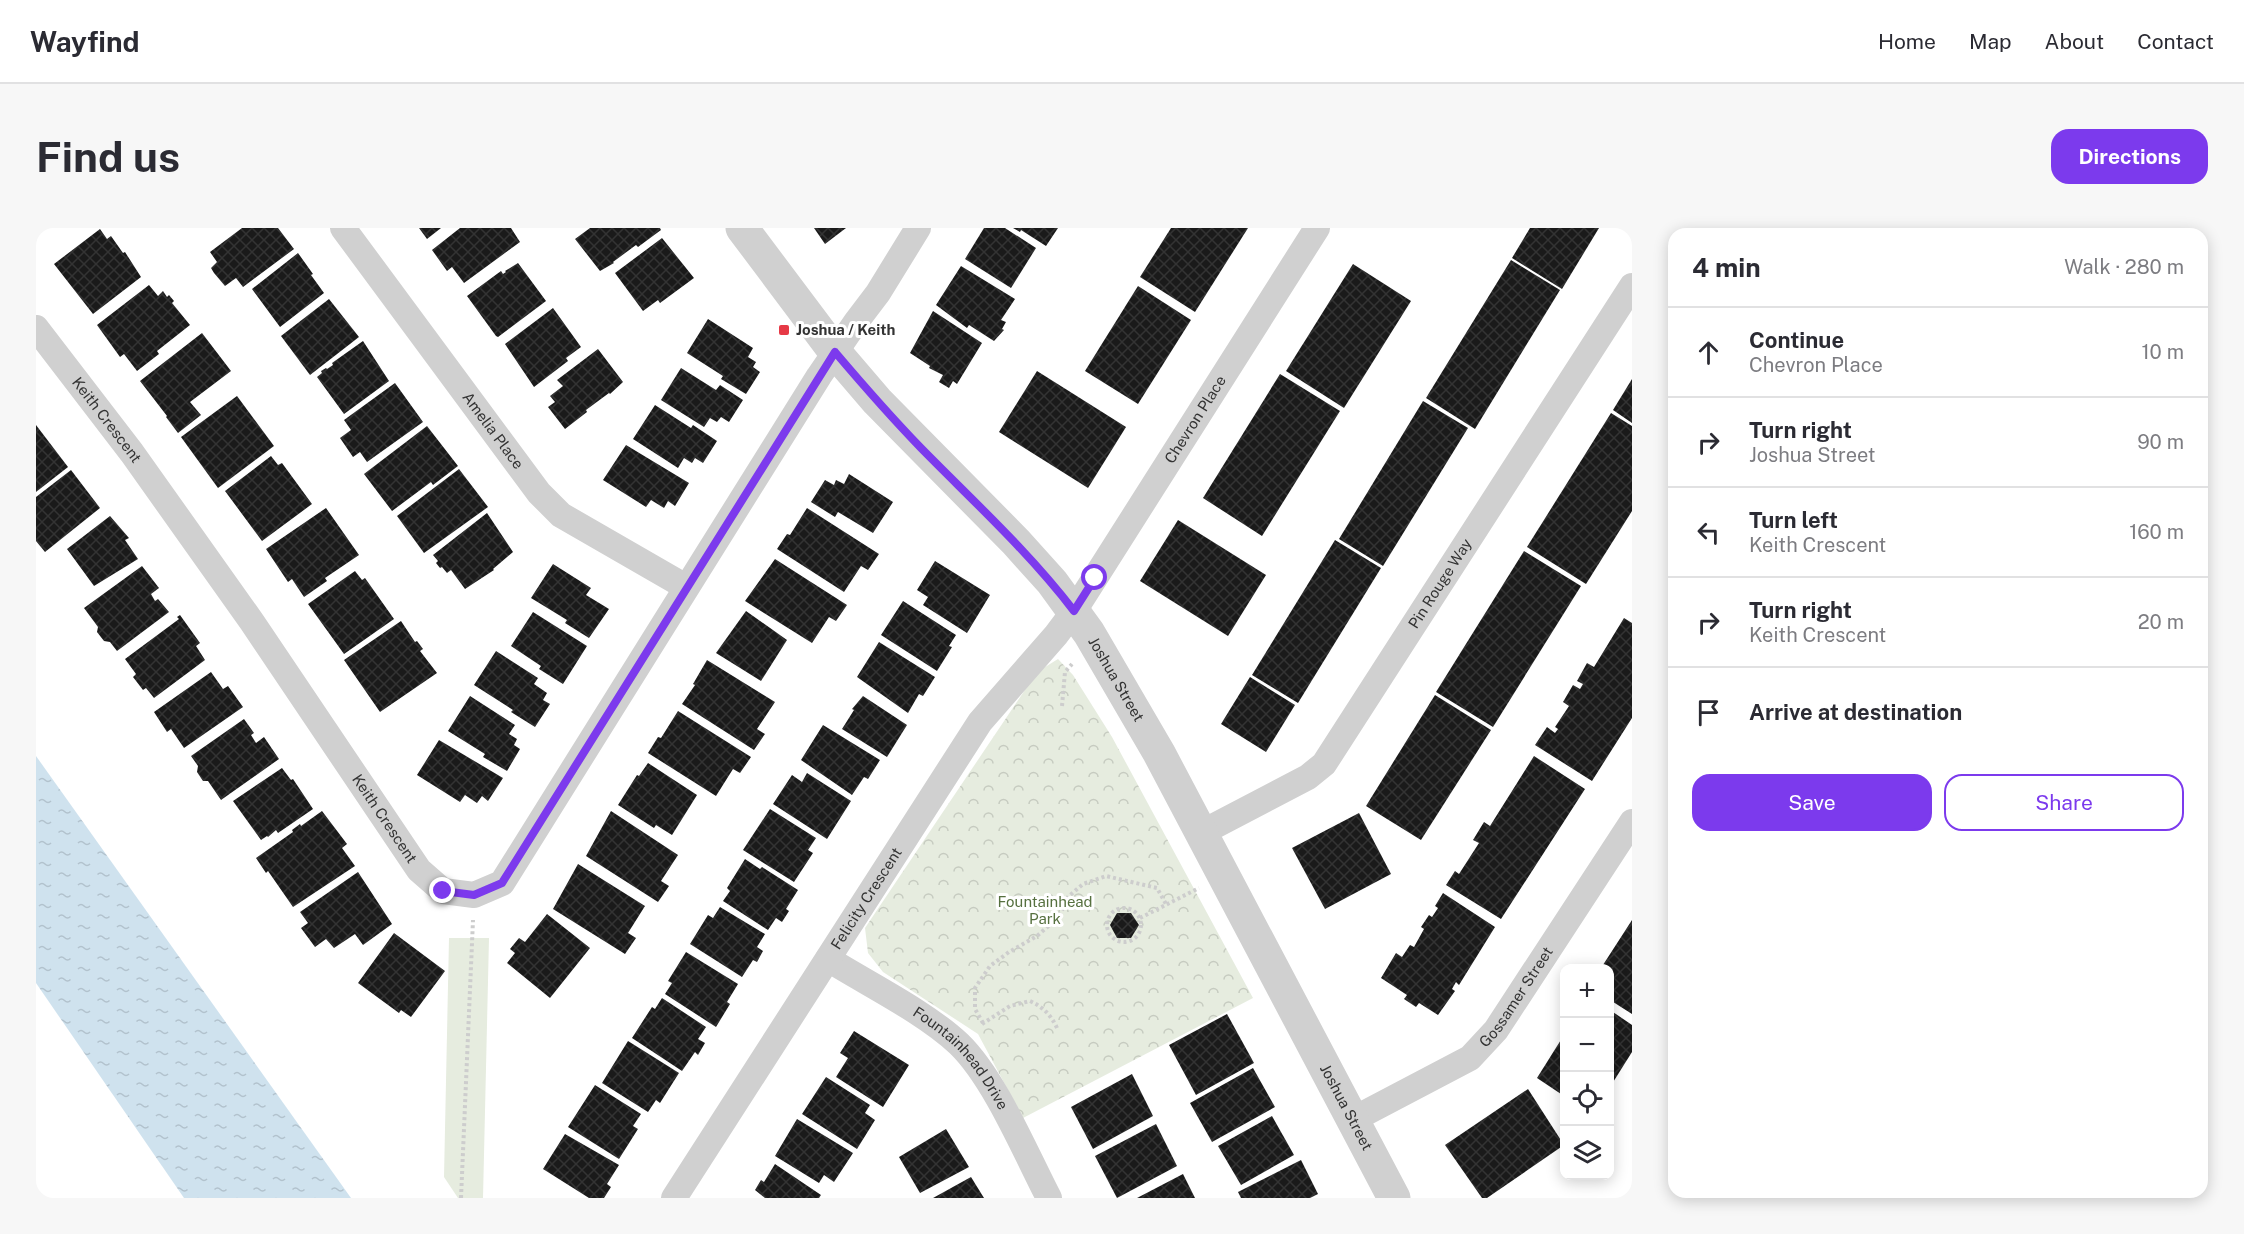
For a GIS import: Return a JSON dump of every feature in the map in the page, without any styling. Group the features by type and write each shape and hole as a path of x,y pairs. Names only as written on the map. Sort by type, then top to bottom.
{"street":[{"name":"Amelia Place","path":"343,228 539,493 561,515 686,587"},
{"name":"Joshua Street","path":"742,228 835,352 913,440 1016,542 1052,582 1074,611 1114,673 1394,1198"},
{"path":"474,895 502,883 835,352 878,293 918,228"},
{"name":"Chevron Place","path":"1074,611 1317,228"},
{"name":"Pin Rouge Way","path":"1201,833 1308,777 1324,764 1632,286"},
{"name":"Keith Crescent","path":"36,328 146,471 259,632 419,870 443,891 474,895"},
{"name":"Felicity Crescent","path":"674,1198 980,722 1074,611"},
{"name":"Gossamer Street","path":"1352,1120 1470,1058 1496,1030 1632,822"},
{"name":"Fountainhead Drive","path":"828,959 932,1023 959,1044 979,1068 1048,1198"}],"path":[{"path":"1062,706 1065,672 1072,664"},
{"path":"1140,918 1223,874"},
{"path":"983,1023 975,1009 975,988 990,966 1009,951 1037,936 1059,916 1068,897 1083,885 1106,876 1127,880 1157,888 1166,904"},
{"path":"461,1198 474,895"},
{"path":"1128,908 1140,918 1142,925 1139,933 1128,942 1113,938 1108,932 1109,917 1114,911 1128,908"},
{"path":"959,1044 983,1023 1010,1006 1030,1001 1042,1007 1057,1028"}],"green space":[{"name":"Fountainhead Park","path":"1058,659 1073,675 1112,737 1253,998 1023,1118 978,1034 883,972 868,953 865,928 1037,672"},
{"path":"449,938 489,938 483,1198 458,1198 444,1177"}],"water":[{"path":"36,756 351,1198 184,1198 36,983"}],"building":[{"path":"242,228 278,228 294,249 243,287 236,278 225,286 211,268 217,262 210,252"},
{"path":"419,228 441,228 427,239"},
{"path":"460,228 511,228 520,242 464,283 452,267 447,271 432,250"},
{"path":"590,228 660,228 661,230 600,271 575,239"},
{"path":"814,228 846,228 825,244"},
{"path":"984,228 1005,228 1036,248 1011,288 965,259"},
{"path":"1013,228 1058,228 1046,246 1021,230 1020,232"},
{"path":"1171,228 1248,228 1195,312 1140,277"},
{"path":"1530,228 1599,228 1562,289 1512,258"},
{"path":"100,229 107,239 111,236 123,253 125,252 141,277 93,314 54,264"},
{"path":"662,238 694,278 660,303 658,300 643,311 615,273"},
{"path":"298,253 324,293 280,327 252,289"},
{"path":"1511,260 1560,290 1475,429 1426,398"},
{"path":"518,263 546,301 498,337 467,296 501,271 503,274"},
{"path":"1353,264 1411,301 1344,408 1286,371"},
{"path":"961,266 1015,299 1001,320 1006,322 1002,329 1004,330 994,341 969,325 967,328 936,305"},
{"path":"149,285 158,296 163,291 167,297 169,295 174,301 172,303 190,325 157,351 159,354 137,371 124,354 120,357 97,325"},
{"path":"1138,286 1191,320 1138,404 1085,371"},
{"path":"329,299 359,337 310,375 281,336"},
{"path":"553,308 581,347 566,358 568,361 534,387 505,344"},
{"path":"933,311 982,343 957,384 953,381 949,388 939,382 943,375 929,368 930,366 910,353"},
{"path":"708,319 753,348 748,357 756,362 753,367 760,372 746,394 721,379 723,376 687,353"},
{"path":"202,333 231,371 190,402 201,415 178,433 140,381"},
{"path":"363,341 389,381 344,414 317,377 322,373 321,371 333,365 332,363"},
{"path":"598,349 623,382 565,429 548,407 555,402 550,396 563,386 557,380"},
{"path":"681,368 716,390 720,385 743,400 729,422 721,417 717,422 710,418 704,427 661,400"},
{"path":"1037,371 1126,427 1088,488 999,432"},
{"path":"1280,374 1340,411 1262,536 1203,498"},
{"path":"1632,379 1632,423 1613,410"},
{"path":"395,383 423,422 367,462 360,452 353,457 340,438 351,430 344,420"},
{"path":"237,396 274,446 218,488 181,437"},
{"path":"1423,401 1468,428 1383,566 1339,539"},
{"path":"655,405 691,428 693,425 717,441 703,463 695,458 692,463 684,458 678,468 633,439"},
{"path":"1611,413 1632,426 1632,511 1586,584 1527,547"},
{"path":"36,425 68,467 36,492"},
{"path":"427,426 458,466 433,485 431,482 392,511 364,474"},
{"path":"626,445 689,483 675,506 668,501 664,508 651,500 646,507 603,480"},
{"path":"271,456 278,465 282,463 312,504 262,541 225,491"},
{"path":"459,469 488,507 424,553 397,516"},
{"path":"71,470 100,508 45,552 36,541 36,497"},
{"path":"849,474 893,502 873,533 838,512 835,517 811,502 825,480 834,485 836,480 844,484"},
{"path":"326,508 359,555 325,578 327,581 304,597 292,579 288,582 266,549"},
{"path":"807,508 879,554 868,570 861,566 844,592 777,549 787,534 790,535"},
{"path":"487,513 513,552 494,570 465,589 451,570 447,573 442,567 440,568 433,555"},
{"path":"110,516 129,538 125,540 138,559 94,586 67,549"},
{"path":"1178,520 1266,575 1228,636 1140,581"},
{"path":"1335,540 1381,568 1298,703 1252,675"},
{"path":"1524,551 1581,586 1493,727 1436,692"},
{"path":"775,559 847,605 836,621 829,617 812,643 745,601"},
{"path":"935,561 990,595 967,633 923,605 928,597 917,590"},
{"path":"553,564 591,588 586,595 609,609 589,638 565,623 567,620 531,598"},
{"path":"142,566 159,588 151,594 155,601 158,599 169,612 117,651 97,632 98,627 84,608"},
{"path":"355,571 362,580 365,578 394,619 344,654 308,604"},
{"path":"903,601 956,635 949,646 952,647 937,671 881,635"},
{"path":"746,611 787,640 761,681 716,653"},
{"path":"533,612 587,646 563,684 539,669 541,666 511,646"},
{"path":"180,615 200,643 196,646 205,660 154,698 146,688 143,690 133,677 136,674 125,659 179,619 177,617"},
{"path":"1624,618 1632,623 1632,718 1592,781 1535,745 1547,727 1555,733 1558,729 1555,727 1569,706 1563,702 1573,685 1580,689 1583,684 1577,681 1587,663 1594,667"},
{"path":"401,621 415,642 417,641 423,649 420,651 437,673 380,712 344,660"},
{"path":"879,642 935,677 923,696 919,694 908,713 857,677"},
{"path":"496,651 538,678 534,684 547,693 543,700 550,704 535,727 474,685"},
{"path":"707,660 775,702 757,729 765,734 754,750 682,704 695,685 693,684"},
{"path":"211,672 223,689 228,686 243,707 184,748 171,729 167,732 154,712"},
{"path":"1250,677 1295,705 1266,752 1221,724"},
{"path":"1435,695 1491,730 1421,840 1366,806"},
{"path":"470,696 515,725 509,734 517,739 514,745 520,749 507,771 483,757 485,754 448,731"},
{"path":"863,696 907,725 887,757 842,729 854,710 852,709"},
{"path":"678,711 751,757 740,773 733,769 716,796 648,753 658,737 661,738"},
{"path":"244,719 254,733 251,735 256,743 264,737 279,759 221,800 208,781 203,781 197,772 198,766 191,756"},
{"path":"823,725 880,760 868,779 864,777 852,795 801,760"},
{"path":"439,740 503,778 488,801 482,796 477,803 465,795 460,802 417,775"},
{"path":"1534,756 1585,789 1501,919 1446,885 1455,871 1459,874 1479,843 1473,840 1484,822 1490,826"},
{"path":"648,763 697,795 672,835 656,825 654,828 618,805 637,775 639,776"},
{"path":"282,768 291,780 293,779 313,809 278,833 276,830 261,840 233,801"},
{"path":"807,773 851,801 827,839 773,804 792,775 802,782"},
{"path":"770,809 816,838 808,850 813,853 794,882 743,850"},
{"path":"322,811 347,844 342,848 355,866 293,907 256,858 293,832 292,830 300,824 301,826"},
{"path":"611,811 678,855 661,881 669,886 658,902 586,856"},
{"path":"1359,813 1391,874 1325,909 1292,848"},
{"path":"745,859 798,890 786,909 789,911 782,922 776,918 768,930 723,901 730,891 727,888"},
{"path":"578,864 645,906 628,933 636,938 625,954 553,909"},
{"path":"358,872 392,924 363,945 355,934 334,948 326,939 315,947 301,928 308,923 300,912"},
{"path":"1443,893 1495,927 1459,985 1456,982 1452,989 1455,991 1438,1015 1419,1003 1416,1007 1404,999 1407,995 1381,978 1396,953 1402,957 1410,945 1414,947 1424,929 1421,927 1429,915 1432,917 1438,908 1435,906"},
{"path":"720,907 765,934 757,947 763,951 757,962 753,960 742,977 690,944 708,915 713,918"},
{"path":"1117,913 1131,913 1139,925 1131,938 1117,938 1110,925"},
{"path":"547,914 590,948 550,998 507,963 515,953 510,949 519,938 525,942"},
{"path":"1632,920 1632,1014 1614,1003 1614,964 1604,964"},
{"path":"394,933 445,971 411,1017 401,1010 399,1013 358,983"},
{"path":"686,952 738,984 727,1002 730,1004 716,1027 665,994 672,983 668,981"},
{"path":"662,998 706,1027 698,1039 705,1043 698,1055 695,1052 682,1071 632,1038 652,1007 655,1009"},
{"path":"1614,1013 1632,1025 1632,1052 1614,1081"},
{"path":"1227,1014 1254,1063 1196,1095 1169,1045"},
{"path":"854,1031 909,1065 883,1107 836,1077 848,1058 840,1053"},
{"path":"628,1041 679,1073 660,1103 656,1100 648,1112 602,1083"},
{"path":"1560,1041 1560,1093 1537,1078"},
{"path":"1253,1068 1275,1107 1212,1142 1190,1103"},
{"path":"1132,1074 1153,1116 1093,1149 1071,1107"},
{"path":"826,1077 870,1105 865,1113 875,1120 857,1149 802,1114"},
{"path":"595,1085 641,1114 633,1126 638,1129 619,1159 568,1127"},
{"path":"1528,1089 1560,1139 1560,1148 1487,1198 1482,1198 1445,1145"},
{"path":"1272,1116 1294,1155 1241,1185 1218,1146"},
{"path":"797,1119 853,1153 834,1182 824,1175 819,1183 775,1156"},
{"path":"1156,1124 1177,1166 1117,1198 1095,1156"},
{"path":"946,1129 969,1167 920,1193 899,1157"},
{"path":"565,1134 619,1165 607,1184 611,1187 604,1198 589,1198 543,1169"},
{"path":"1301,1160 1318,1194 1310,1198 1241,1198 1238,1192"},
{"path":"775,1164 821,1195 819,1198 765,1198 755,1190 761,1180 764,1182"},
{"path":"1183,1174 1195,1198 1137,1198"},
{"path":"971,1177 984,1198 933,1198"}],"place":[{"name":"Joshua / Keith","path":"784,330"}],"route":[{"path":"443,891 474,895 502,883 835,352 920,447 1016,542 1052,582 1074,611 1095,578"}]}
